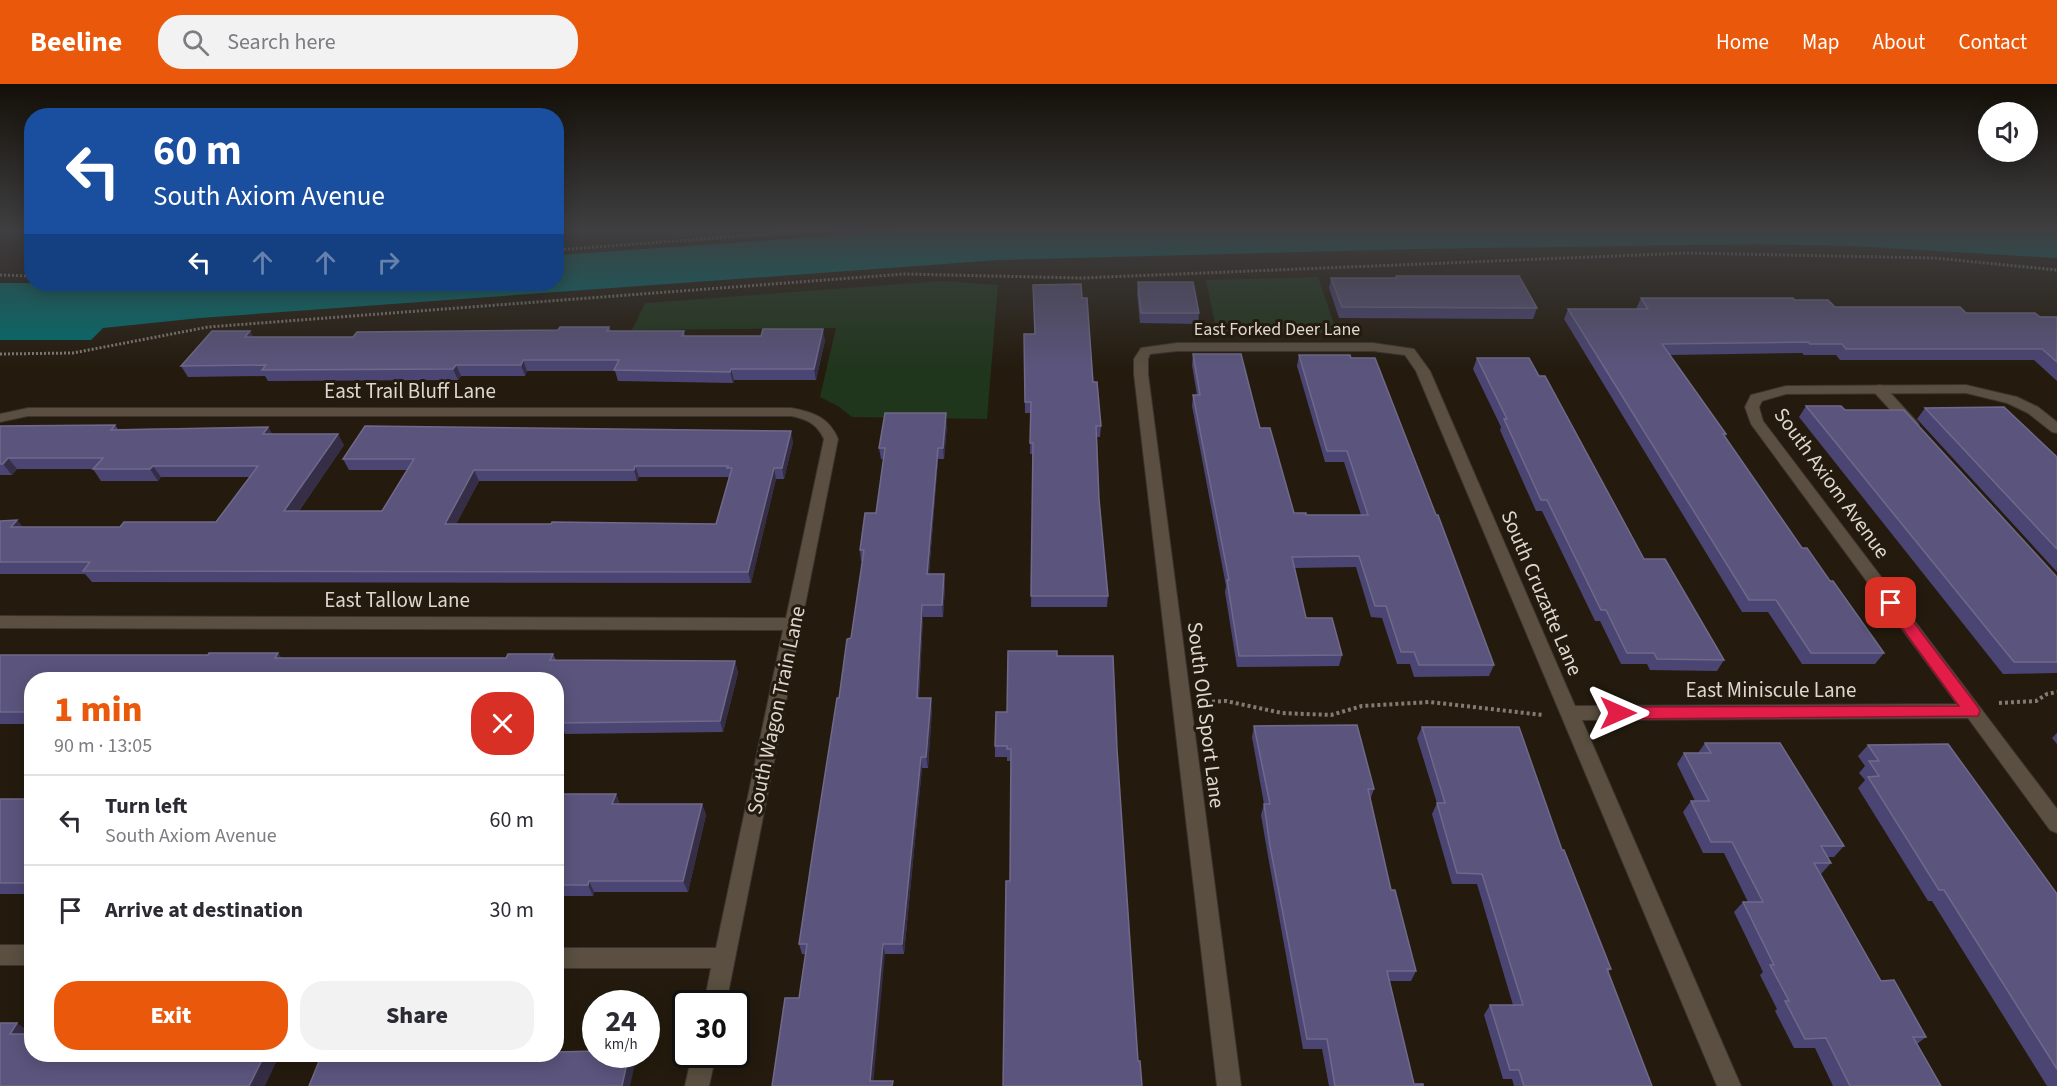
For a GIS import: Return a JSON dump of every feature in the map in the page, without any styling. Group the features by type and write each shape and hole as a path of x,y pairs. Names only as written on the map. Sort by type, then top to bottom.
{"street":[{"name":"East Forked Deer Lane","path":"1146,351 1189,346 1373,347 1409,352"},
{"name":"South Old Sport Lane","path":"1146,351 1141,359 1141,374 1229,1086"},
{"name":"South Cruzatte Lane","path":"1409,352 1423,371 1729,1086"},
{"name":"South Axiom Avenue","path":"1879,390 1786,390 1756,398 1752,407 1756,421 2057,824"},
{"path":"1879,390 1966,390 2012,400 2033,410 2057,429"},
{"path":"1879,390 1923,437"},
{"name":"East Trail Bluff Lane","path":"0,418 28,412 791,412 819,419"},
{"name":"South Wagon Train Lane","path":"718,990 831,439 827,428 819,419"},
{"name":"East Tallow Lane","path":"0,622 794,624"},
{"name":"East Miniscule Lane","path":"1569,713 1972,711"},
{"path":"0,955 24,955"},
{"path":"564,958 724,958"},
{"path":"697,1086 701,1068"}],"path":[{"path":"0,275 24,276"},
{"path":"0,354 74,353 207,327 894,275"},
{"path":"938,275 1082,278 1160,275"},
{"path":"1972,711 1996,704 2036,701 2047,694 2057,692"},
{"path":"1182,704 1226,701 1282,713 1331,715 1362,705 1430,702 1540,715 1569,713"}],"green space":[{"path":"1318,277 1337,333 1217,333 1206,280"},
{"path":"942,281 998,285 987,419 852,417 838,406 820,397 836,328 632,330 645,303"}],"water":[{"path":"564,275 795,275 200,318 103,328 91,340 0,340 0,283 24,283 24,291 564,291"}],"building":[{"path":"1396,276 1519,276 1537,308 1342,307 1331,278 1397,278"},
{"path":"1138,282 1193,282 1199,313 1141,313"},
{"path":"1081,284 1082,298 1087,298 1093,382 1097,382 1101,426 1096,426 1099,499 1108,596 1031,596 1033,443 1030,443 1031,402 1025,402 1024,334 1035,334 1033,285"},
{"path":"1641,298 1793,298 1795,300 1828,300 1835,307 1960,307 1966,313 2035,313 2040,317 2057,317 2057,362 2042,349 1846,349 1842,344 1810,344 1808,342 1662,344 1726,434 1723,434 1802,548 1807,548 1830,581 1833,581 1884,653 1811,653 1776,600 1749,600 1568,309 1648,309"},
{"path":"560,327 609,327 607,331 684,331 682,336 761,336 763,329 823,329 814,369 731,369 730,372 614,370 619,360 523,360 521,365 456,365 453,369 262,370 266,365 181,366 212,331 250,331 245,337 353,337 357,332 558,330"},
{"path":"1193,354 1241,354 1260,428 1270,428 1294,513 1306,513 1306,515 1368,515 1347,451 1327,451 1299,355 1350,355 1351,358 1375,358 1436,515 1438,515 1494,665 1419,665 1414,652 1401,652 1386,606 1375,606 1359,556 1292,557 1306,618 1332,618 1342,655 1239,656 1227,580 1229,580 1193,395 1200,395"},
{"path":"1477,358 1529,358 1539,376 1545,376 1644,559 1665,559 1724,660 1657,659 1654,653 1627,653 1606,610 1601,610 1547,500 1541,500 1504,419 1507,419"},
{"path":"1806,406 1841,406 1845,410 1904,410 2057,577 2057,662 2014,662"},
{"path":"2004,407 2057,457 2057,549 1925,408"},
{"path":"885,413 946,413 943,448 938,448 927,574 944,574 942,605 922,605 917,698 931,698 926,757 921,757 902,944 883,944 870,1081 893,1081 892,1086 772,1086 785,998 799,998 807,944 799,944 847,639 851,638 864,550 860,550 865,513 876,513 885,448 879,448"},
{"path":"115,425 111,430 268,427 263,434 338,434 284,511 382,511 414,459 343,459 365,426 791,431 782,468 774,468 748,572 83,571 90,562 0,562 0,521 17,520 11,527 120,527 124,522 216,522 258,466 153,466 150,469 93,469 103,458 8,458 0,464 0,426","holes":["635,466 728,466 727,468 732,468 716,524 552,522 551,524 445,524 474,470 634,470"]},
{"path":"1008,651 1057,651 1057,656 1113,656 1138,1061 1140,1061 1142,1086 1003,1086 1006,881 1010,881 1011,749 1007,749 1007,746 995,746 996,712 1007,712"},
{"path":"209,653 278,653 275,658 506,658 508,654 553,654 550,660 735,661 720,721 564,723 564,672 24,672 24,712 0,712 0,655 208,655"},
{"path":"1357,725 1374,789 1368,789 1391,890 1395,890 1416,971 1387,971 1414,1084 1423,1084 1423,1086 1335,1086 1327,1039 1307,1039 1270,846 1264,804 1270,804 1254,726"},
{"path":"1422,727 1519,727 1562,850 1564,850 1611,969 1607,969 1652,1086 1524,1086 1519,1070 1510,1070 1490,1005 1523,1005 1482,874 1457,873 1437,803 1445,803"},
{"path":"1705,743 1780,743 1844,846 1821,846 1831,863 1814,863 1881,981 1894,980 1926,1037 1913,1037 1941,1086 1850,1086 1826,1038 1805,1039 1785,1001 1789,1001 1770,965 1774,965 1743,902 1763,902 1732,842 1711,842 1691,801 1709,801 1684,753 1711,753"},
{"path":"1948,744 2057,894 2057,1069 1944,890 1939,890 1868,777 1879,776 1869,761 1879,761 1868,745"},
{"path":"564,794 616,794 612,804 702,804 683,881 589,881 588,885 564,885"},
{"path":"0,799 24,799 24,883 0,883"},
{"path":"0,1023 17,1023 10,1034 24,1034 24,1062 261,1062 249,1086 0,1086"},
{"path":"582,1051 582,1068 626,1068 622,1086 309,1086 319,1062 564,1062 564,1052"}],"route":[{"path":"1618,713 1972,711 1891,603"}]}
